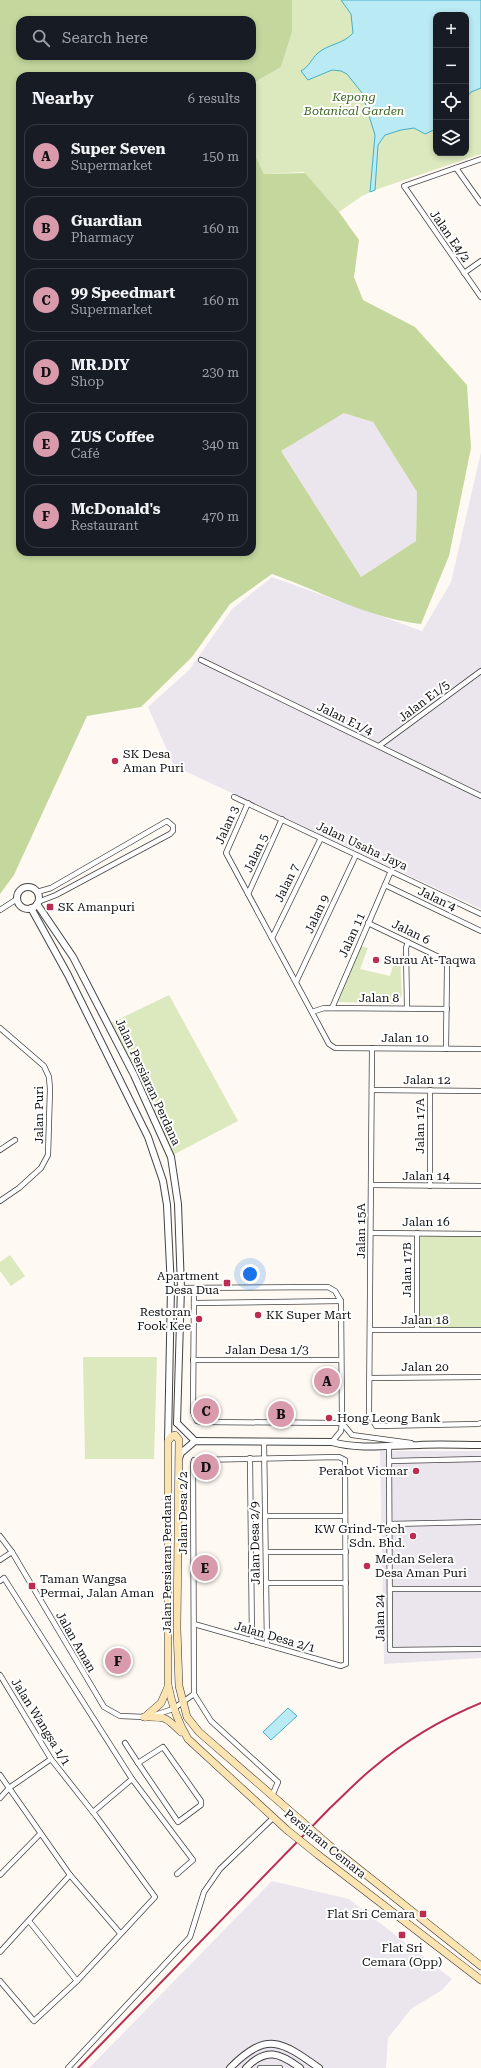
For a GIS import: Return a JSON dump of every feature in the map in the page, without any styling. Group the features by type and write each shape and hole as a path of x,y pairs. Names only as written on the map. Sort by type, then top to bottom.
{"main road":[{"name":"Jalan Persiaran Perdana","path":"173,1709 168,1685 168,1441 172,1436 177,1437 178,1462 177,1629 179,1686 182,1703"},
{"path":"144,1718 155,1710 165,1698 168,1685"},
{"name":"Persiaran Cemara","path":"182,1703 187,1717 199,1732 330,1846 481,1966"},
{"name":"Persiaran Cemara","path":"173,1709 180,1726 188,1739 287,1830 481,1980"},
{"path":"144,1718 162,1717 169,1719 188,1739"}],"street":[{"path":"481,159 456,168 481,203"},
{"name":"Jalan E4/2","path":"456,168 404,186 481,297"},
{"path":"464,273 481,261"},
{"name":"Jalan E1/4","path":"201,660 481,796"},
{"name":"Jalan E1/5","path":"379,746 481,671"},
{"name":"Jalan Usaha Jaya","path":"234,796 481,914"},
{"name":"Jalan 3","path":"248,803 226,851 248,894"},
{"name":"Jalan 5","path":"248,894 282,819"},
{"path":"167,821 173,826 173,831 170,834 31,908 24,908 17,899 18,892 24,888 31,888 37,892 51,888 167,821"},
{"name":"Jalan 7","path":"272,938 321,838"},
{"name":"Jalan 9","path":"296,982 356,855"},
{"name":"Jalan 11","path":"332,1008 391,871"},
{"name":"Jalan 4","path":"385,885 481,931"},
{"path":"37,892 38,903"},
{"path":"248,894 312,1012"},
{"path":"0,910 17,899"},
{"name":"Jalan Persiaran Perdana","path":"38,903 73,956 134,1075 171,1157 178,1204 181,1288 177,1423"},
{"name":"Jalan Persiaran Perdana","path":"31,908 68,975 148,1137 158,1162 167,1205 171,1288 167,1423 168,1441"},
{"name":"Jalan 6","path":"368,923 445,960 447,967 447,1009"},
{"path":"407,1008 406,948 408,942"},
{"name":"Jalan 8","path":"312,1012 324,1008 447,1009"},
{"path":"446,1049 447,1009"},
{"name":"Jalan 10","path":"312,1012 329,1044 335,1048 481,1049"},
{"name":"Jalan Puri","path":"0,1028 44,1066 49,1077 50,1089 48,1155 41,1168 19,1188 0,1201"},
{"name":"Jalan 15A","path":"372,1048 369,1414 376,1426 478,1424 481,1422"},
{"name":"Jalan 12","path":"372,1090 481,1091"},
{"name":"Jalan 17A","path":"430,1090 430,1186"},
{"path":"0,1150 15,1140"},
{"name":"Jalan 14","path":"371,1185 481,1186"},
{"name":"Jalan 16","path":"371,1233 481,1234"},
{"name":"Jalan 17B","path":"417,1233 417,1330"},
{"path":"171,1288 328,1287 335,1291 341,1301 342,1423 341,1431 332,1442"},
{"path":"194,1288 193,1412 197,1421 342,1423 352,1435 418,1444"},
{"path":"194,1303 341,1301"},
{"name":"Jalan 18","path":"370,1330 481,1330"},
{"name":"Jalan Desa 1/3","path":"193,1360 341,1360"},
{"name":"Jalan 20","path":"370,1378 481,1377"},
{"path":"167,1423 177,1423 195,1440 332,1442 344,1445 389,1446 418,1444 481,1445"},
{"path":"178,1462 181,1453 195,1440"},
{"name":"Jalan Desa 2/9","path":"264,1441 267,1645"},
{"name":"Jalan 24","path":"389,1446 390,1650 481,1649"},
{"path":"264,1458 339,1457 345,1460 346,1583 266,1583"},
{"path":"250,1458 252,1640"},
{"name":"Jalan Desa 2/2","path":"194,1694 194,1460 264,1458"},
{"path":"389,1461 481,1459"},
{"path":"265,1516 345,1516"},
{"path":"389,1524 481,1522"},
{"name":"Jalan Aman","path":"0,1536 12,1552 104,1707 120,1716 144,1718 173,1709 182,1703"},
{"path":"0,1560 12,1552"},
{"path":"266,1552 346,1552"},
{"path":"0,1581 4,1578 132,1779 193,1860 177,1874"},
{"name":"Jalan Desa 2/1","path":"194,1624 341,1666 346,1664 346,1583"},
{"path":"390,1589 481,1589"},
{"name":"Jalan Wangsa 1/1","path":"0,1675 51,1759 93,1812 155,1897 120,1933"},
{"path":"182,1703 194,1694 211,1721 278,1782 272,1796"},
{"path":"125,1743 178,1822"},
{"path":"138,1763 163,1747 201,1801 200,1805 169,1828"},
{"path":"0,1798 9,1788 51,1759"},
{"path":"0,1776 70,1875 120,1933 77,1981 34,2020 0,1981"},
{"path":"93,1812 132,1779"},
{"path":"68,2068 190,1937 204,1892 220,1869 274,1817"},
{"path":"0,1875 40,1834"},
{"path":"0,1952 70,1875"},
{"path":"29,1921 77,1981"},
{"path":"230,2068 255,2047 272,2044 283,2045 292,2049 319,2068"},
{"path":"246,2068 259,2057 274,2054 284,2056 300,2068"},
{"path":"260,2068 280,2068"}],"shaded area":[{"path":"344,412 373,422 417,492 416,541 361,577 281,451"},
{"path":"481,452 481,909 174,766 148,707 189,670 232,609 272,577 422,631 451,582"},
{"path":"380,1451 481,1451 481,1658 384,1664"},
{"path":"272,1881 349,1899 452,1979 442,1990 411,2009 388,2038 386,2068 89,2068"}],"green space":[{"path":"0,0 292,0 292,32 281,67 256,82 256,72 16,72 16,556 256,556 256,157 264,174 305,173 339,212 359,240 354,277 363,300 415,327 467,385 471,448 449,556 421,624 382,616 345,604 272,574 230,604 192,657 141,707 87,716 14,875 0,894","holes":["344,413 373,422 417,492 416,541 361,577 281,451"]},
{"name":"Kepong Botanical Garden","path":"292,0 481,0 481,154 375,190 362,196 339,212 304,172 264,174 256,157 256,82 281,67 292,32"},
{"path":"360,946 368,948 360,969 390,976 395,959 400,959 402,995 397,1004 338,1002"},
{"path":"169,995 238,1121 171,1156 109,1024"},
{"path":"417,1233 481,1234 481,1330 417,1330"},
{"path":"10,1255 25,1276 11,1286 0,1271 0,1262"},
{"path":"83,1357 157,1357 154,1459 85,1459"}],"water":[{"path":"341,0 481,0 481,88 469,94 469,12 433,12 433,130 425,134 414,128 385,135 378,145 375,190 370,192 375,135 362,93 347,74 341,71 332,70 308,80 301,71 322,50 345,40 353,33 351,14"},
{"path":"288,1708 297,1716 271,1740 263,1732"}],"railway":[{"path":"78,2068 330,1808 362,1777 385,1758 424,1731 481,1703"}],"place":[{"name":"SK Desa Aman Puri","path":"115,761"},
{"name":"SK Amanpuri","path":"50,907"},
{"name":"Surau At-Taqwa","path":"376,960"},
{"name":"Apartment Desa Dua","path":"227,1283"},
{"name":"KK Super Mart","path":"258,1315"},
{"name":"Restoran Fook Kee","path":"199,1319"},
{"name":"Super Seven","path":"327,1381"},
{"name":"99 Speedmart","path":"206,1411"},
{"name":"Guardian","path":"281,1414"},
{"name":"Hong Leong Bank","path":"329,1418"},
{"name":"MR.DIY","path":"206,1467"},
{"name":"Perabot Vicmar","path":"416,1471"},
{"name":"KW Grind-Tech Sdn. Bhd.","path":"413,1536"},
{"name":"Medan Selera Desa Aman Puri","path":"367,1566"},
{"name":"ZUS Coffee","path":"205,1568"},
{"name":"Taman Wangsa Permai, Jalan Aman","path":"32,1586"},
{"name":"McDonald's","path":"118,1661"},
{"name":"Flat Sri Cemara","path":"423,1914"},
{"name":"Flat Sri Cemara (Opp)","path":"402,1935"}]}
